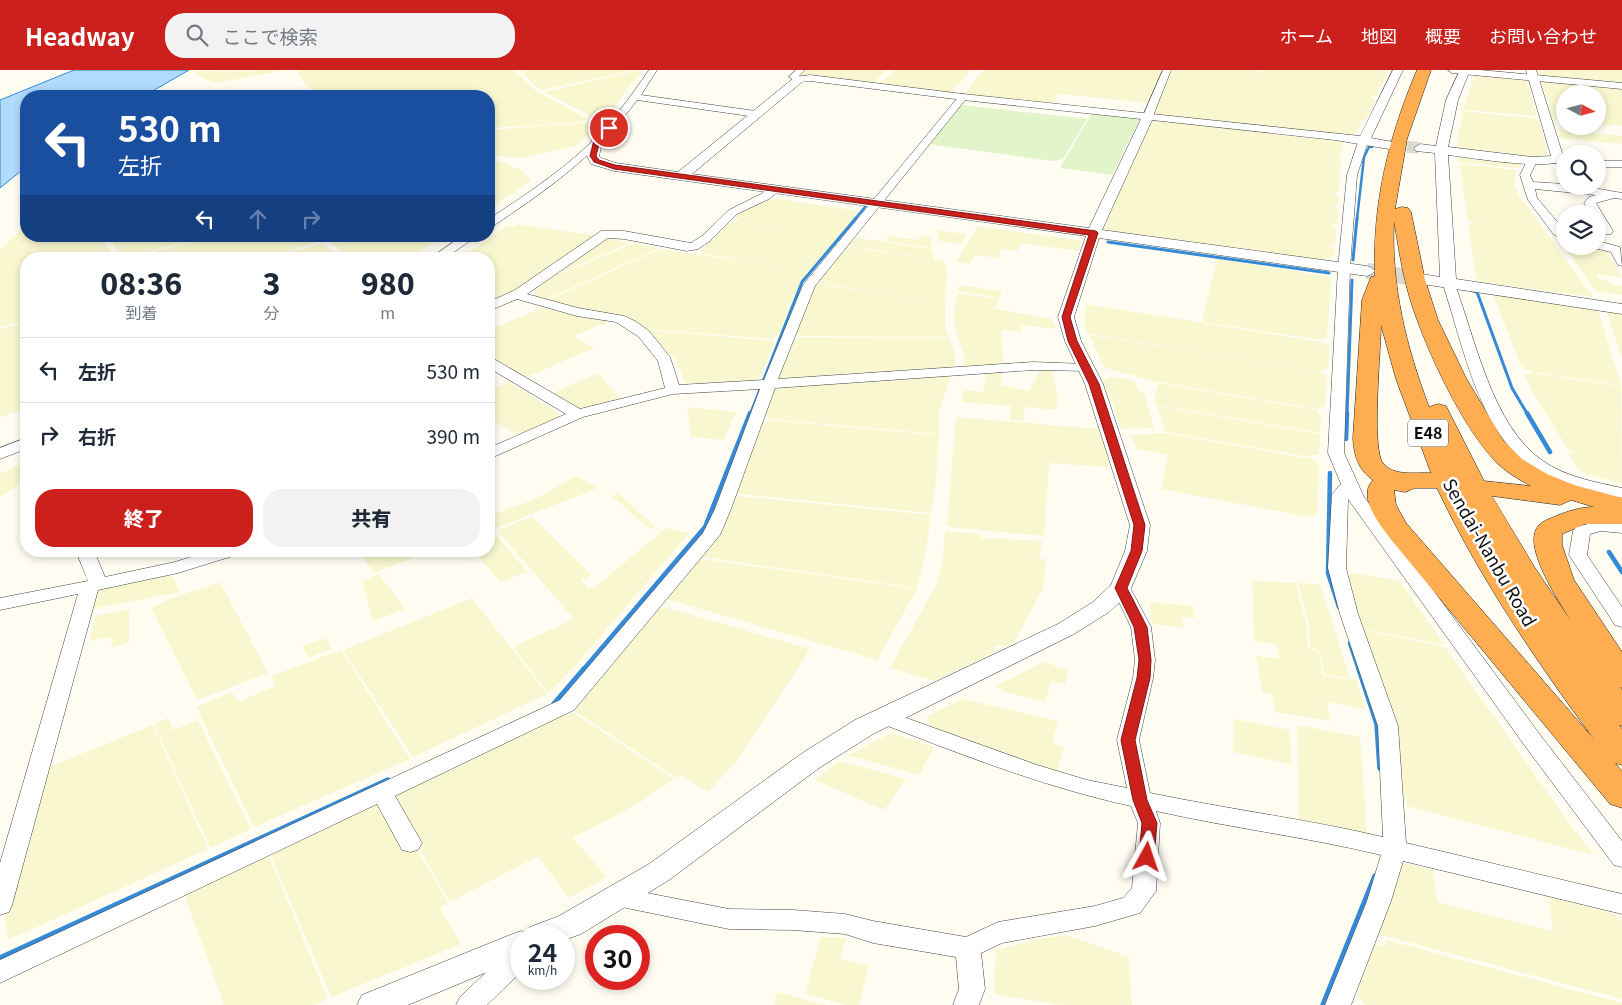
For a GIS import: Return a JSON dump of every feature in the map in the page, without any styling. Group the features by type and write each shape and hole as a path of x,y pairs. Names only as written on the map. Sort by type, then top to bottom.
{"highway":[{"name":"Sendai-Nanbu Road","path":"1424,70 1409,105 1398,141 1375,266 1398,351 1410,389 1442,470 1473,532 1507,590 1622,754"},
{"name":"Sendai-Nanbu Road","path":"1438,70 1421,112 1412,143 1402,212 1401,264 1406,306 1416,352 1446,430 1466,473 1506,544 1541,599 1622,714"},
{"path":"1402,212 1412,265 1425,313 1460,390 1488,434 1512,463 1534,477 1558,488 1622,506"},
{"path":"1375,266 1366,455 1368,463 1377,472 1395,481 1435,485"},
{"path":"1395,481 1381,486 1379,492 1380,502 1394,524 1424,563 1622,795"},
{"path":"1622,506 1488,492 1576,506 1622,516"},
{"path":"1622,516 1598,514 1577,516 1549,530 1548,545 1560,580 1622,677"}],"street":[{"path":"495,220 590,149 635,97 653,70"},
{"path":"570,925 660,872 810,761 864,728 1066,630 1101,607 1121,588 1136,551 1140,525 1094,384 1073,341 1066,317 1094,233 1167,70"},
{"path":"1398,70 1363,142 1352,174 1344,268 1336,453 1356,498 1533,741 1622,858"},
{"path":"1622,86 1533,74 1460,70 1441,151 1448,282 1496,417 1511,440 1526,457 1545,469 1583,485 1622,493"},
{"path":"1533,74 1556,148"},
{"path":"681,176 800,75 810,78 963,97 1335,136 1389,145"},
{"path":"635,97 756,114"},
{"path":"0,972 568,705 711,535 723,509 763,384 809,285 963,97"},
{"path":"597,140 593,156 596,161 603,164 771,192 877,203 1344,268 1375,266"},
{"path":"1420,148 1532,161 1556,161"},
{"path":"1532,161 1525,175 1532,198 1556,229"},
{"path":"1617,164 1622,177"},
{"path":"1529,185 1572,188 1617,195"},
{"path":"495,303 520,293 605,234 697,246 734,212 771,192"},
{"path":"1591,205 1590,203 1593,199 1617,195"},
{"path":"449,252 463,242"},
{"path":"1606,247 1616,250 1622,262"},
{"path":"1422,279 1622,309"},
{"path":"520,293 520,296 577,312 619,319 630,324 644,334 665,360 673,390"},
{"path":"495,366 578,414"},
{"path":"495,451 578,414 673,390 1034,366 1086,368"},
{"path":"0,454 20,446"},
{"path":"1338,1005 1379,901 1395,848 1393,786 1388,726 1349,614 1337,568 1340,494 1350,485"},
{"path":"1622,528 1600,526 1582,531 1578,555 1622,621"},
{"path":"0,905 94,585 87,557"},
{"path":"0,604 178,567 210,557"},
{"path":"616,897 728,919 794,920 844,924 873,932 968,948 998,933 1095,916 1131,906 1144,891 1149,823 1140,800 1128,740 1143,678 1145,660 1140,627 1121,588"},
{"path":"887,718 1032,772 1088,788 1217,816 1340,836 1622,904"},
{"path":"382,792 410,843"},
{"path":"966,1005 972,989 968,948"},
{"path":"373,1005 510,949"},
{"path":"469,1005 510,967"}],"green space":[{"path":"285,70 217,83 202,78 195,71"},
{"path":"299,70 514,70 536,91 588,119 580,122 495,128 495,90 313,90 306,86 298,73"},
{"path":"520,70 634,70 542,90 538,89"},
{"path":"805,70 887,70 872,84 798,76"},
{"path":"894,70 971,70 951,93 879,85"},
{"path":"984,70 1163,70 1162,74 1158,74 1161,76 1157,85 1153,86 1155,87 1151,96 1147,98 1150,99 1149,103 1059,94 1052,105 963,95"},
{"path":"1172,70 1258,70 1259,76 1260,70 1389,70 1387,74 1383,75 1386,76 1380,88 1375,87 1379,90 1377,96 1371,97 1375,99 1371,107 1366,109 1370,111 1365,120 1358,120 1362,123 1353,136 1153,114"},
{"path":"1537,70 1622,70 1622,84 1544,77 1539,75"},
{"path":"642,71 609,113 592,117 544,92"},
{"path":"1475,74 1526,80 1537,116 1463,110"},
{"path":"1541,81 1587,85 1556,85 1556,119 1553,118 1548,103 1551,102 1547,100"},
{"path":"1606,87 1622,88 1622,126 1606,125"},
{"path":"961,105 1087,119 1063,159 1053,161 928,144"},
{"path":"1463,111 1532,118 1539,121 1547,147 1547,154 1537,158 1456,149"},
{"path":"1092,113 1140,119 1112,175 1060,168"},
{"path":"1151,121 1343,142 1342,153 1337,155 1341,157 1340,172 1337,173 1340,176 1339,191 1333,192 1339,196 1338,206 1333,207 1338,210 1337,224 1331,226 1336,229 1335,243 1329,245 1335,249 1334,257 1319,260 1103,230"},
{"path":"597,122 597,126 576,146 520,158 495,156 495,130"},
{"path":"1606,134 1622,136 1622,144 1619,141 1620,144 1560,138 1559,135"},
{"path":"1457,156 1522,163 1520,168 1458,162"},
{"path":"495,161 507,163 514,169 519,168 531,180 495,206"},
{"path":"1460,165 1516,170 1514,185 1520,197 1556,246 1556,255 1562,255 1593,297 1482,282 1476,278 1468,224 1477,224 1468,221"},
{"path":"777,199 860,211 810,271 703,254 701,250 729,223 738,221 824,234 739,221 735,217 741,212 768,200"},
{"path":"518,224 597,236 532,281 495,301 495,252 469,252 484,242 495,242 495,234 507,226 513,227"},
{"path":"978,226 1083,241 1079,251 1021,243 1017,251 1002,249 997,258 975,255 970,264 956,262"},
{"path":"936,230 967,234 961,244 940,241"},
{"path":"20,231 20,242 104,242 112,252 20,252 20,322 0,327 0,250"},
{"path":"889,236 918,240 921,236 930,237 932,248 885,241"},
{"path":"852,237 932,249 934,259 844,245"},
{"path":"605,238 629,243 565,271 555,270"},
{"path":"111,242 185,242 146,252 118,252"},
{"path":"191,242 318,242 284,252 153,252"},
{"path":"331,242 436,242 418,252 341,252"},
{"path":"634,243 660,248 542,301 531,297 539,292 530,289 552,275 566,272"},
{"path":"320,244 325,245 334,252 291,252"},
{"path":"850,247 944,261 947,271 945,304 820,283 817,280 842,249"},
{"path":"661,249 804,270 807,274 800,282 791,303 785,305 790,308 777,337 771,339 647,329 631,320 573,308 548,300"},
{"path":"1606,251 1622,277 1596,274 1599,279 1608,281 1610,284 1622,286 1622,295 1595,291 1570,255 1606,255"},
{"path":"1217,259 1327,276 1331,279 1327,338 1321,340 1202,322"},
{"path":"820,284 945,304 945,327 949,337 801,336 795,334 814,286"},
{"path":"959,285 1002,291 999,298 958,291"},
{"path":"1492,292 1597,307 1621,385 1532,372 1521,366"},
{"path":"957,293 999,299 995,309 1052,319 1056,329 1021,325 1021,332 1001,330 1004,367 962,368 965,358 954,325 954,308"},
{"path":"1086,304 1322,342 1329,346 1328,368 1321,371 1088,334 1084,322"},
{"path":"542,308 610,321 574,336 594,348 520,380 495,365 495,328"},
{"path":"1607,312 1622,312 1622,359"},
{"path":"20,324 20,411 0,417 0,329"},
{"path":"648,330 775,341 759,380 686,385 676,360"},
{"path":"1089,335 1319,371 1327,377 1325,406 1316,409 1159,382 1105,368"},
{"path":"801,337 950,338 956,357 954,367 947,369 778,379 793,340"},
{"path":"1040,371 1052,371 1058,398 1056,410 1025,407 1023,421 1010,420 1011,406 962,402 964,390 983,392 987,373 1003,372 1001,385 1029,391"},
{"path":"1532,373 1621,386 1622,484 1586,474 1578,469 1568,453 1574,453 1568,449 1533,393 1525,375"},
{"path":"596,374 601,376 622,401 576,415 544,397"},
{"path":"947,376 950,378 939,411 939,434 768,419 769,416 763,414 774,388"},
{"path":"1111,376 1134,381 1139,391 1144,393 1154,428 1121,429 1113,403 1101,379 1109,379"},
{"path":"507,382 550,407 565,419 521,437 495,422 495,387"},
{"path":"1159,383 1316,410 1321,415 1320,433 1156,405 1155,393"},
{"path":"1157,406 1320,434 1319,455 1310,457 1165,432"},
{"path":"687,407 736,412 724,440 691,437"},
{"path":"956,417 1100,429 1110,467 1049,463 1044,536 951,527 947,525"},
{"path":"768,420 939,435 936,480 931,513 740,494 734,490 760,423 767,423"},
{"path":"1164,433 1311,459 1319,464 1317,513 1309,517 1161,489 1168,455 1137,449 1131,435"},
{"path":"20,465 20,483 0,496 0,474"},
{"path":"576,476 598,488 495,529 495,514 535,499"},
{"path":"618,493 655,527 649,529 612,496"},
{"path":"738,496 931,515 926,550 917,588 702,557 699,552 730,500"},
{"path":"532,517 592,575 581,580 589,589 600,583 666,528 689,533 573,668 548,693 513,647 574,619 497,530"},
{"path":"945,531 980,534 980,538 1042,541 1039,559 1046,559 1043,588 1015,641 1005,647 998,645 994,648 995,652 935,681 890,668 936,585 942,565"},
{"path":"495,533 527,572 500,582 479,557 495,557"},
{"path":"363,557 415,557 374,573"},
{"path":"702,559 917,589 877,660 663,598 694,560"},
{"path":"1353,573 1400,581 1444,645 1362,629 1344,577"},
{"path":"171,574 180,592 85,610 94,591"},
{"path":"379,574 405,609 373,621 362,581"},
{"path":"1252,581 1296,583 1306,624 1308,648 1319,652 1322,676 1356,680 1365,709 1326,702 1331,721 1275,712 1272,694 1262,692 1256,656 1279,659 1277,644 1254,641"},
{"path":"220,582 268,673 197,700 151,608 169,599"},
{"path":"1298,583 1320,584 1350,678 1324,675 1320,651 1310,647 1309,624"},
{"path":"472,598 547,694 413,757 343,650"},
{"path":"1149,602 1193,606 1195,618 1182,616 1184,628 1152,624"},
{"path":"664,607 810,649 737,761 708,792 681,775 676,778 575,711 577,703 653,610"},
{"path":"129,609 129,643 112,648 111,637 90,641 95,616"},
{"path":"1363,630 1445,647 1568,822 1594,855 1407,806 1407,799 1401,797"},
{"path":"325,638 331,649 308,658 302,646"},
{"path":"341,650 410,759 254,827 196,707 232,692 238,702 275,686 272,676"},
{"path":"1043,662 1069,670 1065,684 1051,681 1045,702 1006,692 996,686"},
{"path":"962,699 1058,721 1052,742 1064,748 1057,772 930,726 927,716"},
{"path":"574,713 674,779 641,802 573,838 607,877 569,898 538,856 450,902 392,800 398,791 564,714"},
{"path":"168,718 173,730 198,720 251,829 210,848 154,724"},
{"path":"1234,719 1290,730 1291,764 1233,752"},
{"path":"153,725 208,849 8,940 5,918 44,769"},
{"path":"1297,725 1360,737 1367,833 1299,822"},
{"path":"891,733 934,747 919,775 848,755"},
{"path":"839,761 906,779 884,810 815,780"},
{"path":"379,800 389,801 448,903 440,908 461,944 331,997 269,851"},
{"path":"267,852 328,999 313,1005 224,1005 185,896 193,887"},
{"path":"1401,862 1433,870 1437,902 1553,931 1549,898 1613,913 1622,921 1622,999 1378,934"},
{"path":"1066,935 1129,957 1132,1005 1061,1005 994,994 996,950 1038,939"},
{"path":"821,937 846,938 840,959 869,966 859,1005 847,1005 805,994"},
{"path":"1387,940 1622,1003 1622,1005 1366,1005 1357,996 1374,944 1384,947"},
{"path":"777,992 827,1005 774,1005"}],"water":[{"path":"74,70 189,70 154,90 25,90"},
{"path":"20,92 20,172 0,188 0,100"}],"waterway":[{"path":"1357,219 1364,157 1369,147 1372,147"},
{"path":"855,219 865,207"},
{"path":"750,415 802,282 856,218"},
{"path":"1353,260 1357,218"},
{"path":"1108,242 1329,273"},
{"path":"1347,415 1352,280"},
{"path":"1473,291 1477,292 1512,388 1528,415"},
{"path":"583,670 705,527 750,413"},
{"path":"1346,439 1347,413"},
{"path":"1527,413 1550,452"},
{"path":"1330,473 1328,573 1339,607"},
{"path":"1609,552 1622,572"},
{"path":"1350,643 1359,670"},
{"path":"554,704 584,669"},
{"path":"1359,669 1377,724 1380,768"},
{"path":"0,958 388,780"},
{"path":"1323,1005 1375,876"}],"tunnel":[{"path":"1389,145 1420,148"},
{"path":"1367,271 1422,279"}],"route":[{"path":"609,128 597,140 593,156 596,161 614,167 1094,233 1066,317 1073,341 1094,384 1140,525 1136,551 1121,588 1140,627 1145,660 1143,678 1128,740 1140,800 1149,823 1147,857"}]}
